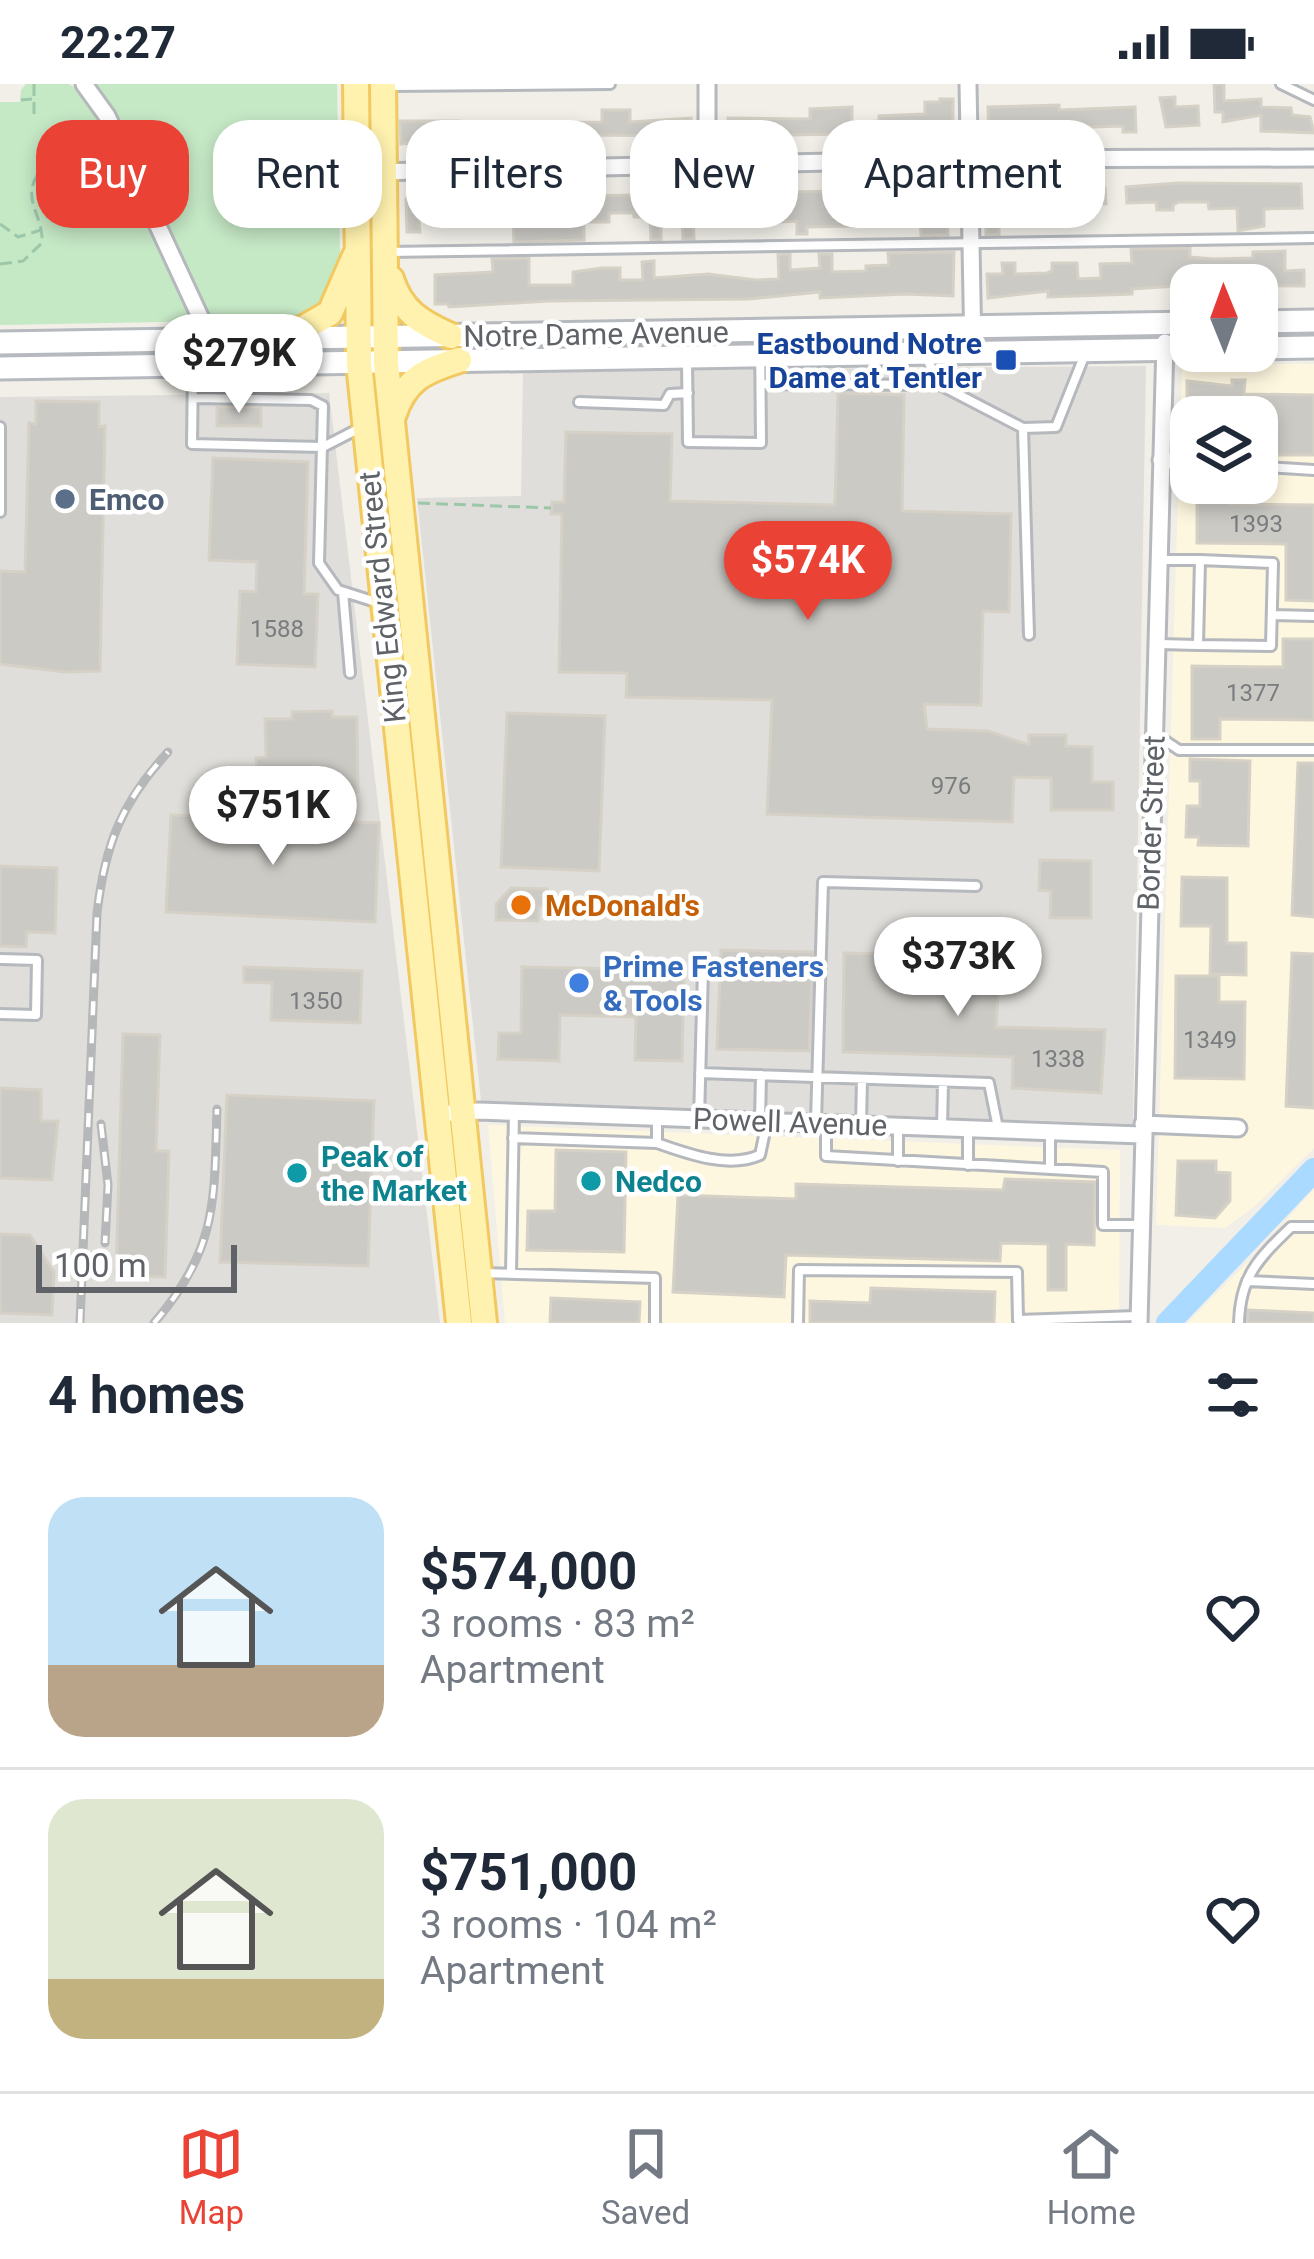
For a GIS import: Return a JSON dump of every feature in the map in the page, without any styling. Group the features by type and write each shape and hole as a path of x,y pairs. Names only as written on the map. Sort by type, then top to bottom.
{"main road":[{"name":"King Edward Street","path":"356,84 356,120"},
{"name":"King Edward Street","path":"382,84 386,363 433,944 450,1113 470,1260 484,1323"},
{"name":"King Edward Street","path":"358,228 358,363 383,605 433,944"},
{"path":"286,338 330,313 358,249"},
{"path":"385,256 400,303 455,348 409,382 392,418"},
{"path":"1278,322 1314,321"},
{"name":"Notre Dame Avenue","path":"0,368 386,363 455,348 760,331 1170,324"},
{"name":"Notre Dame Avenue","path":"0,343 386,337 455,348 687,357 1170,350"},
{"path":"1278,348 1314,347"},
{"name":"King Edward Street","path":"459,1323 470,1260"}],"street":[{"path":"84,84 108,120"},
{"path":"706,84 706,120"},
{"path":"968,84 970,120"},
{"path":"1105,159 1314,158"},
{"path":"384,172 630,167"},
{"path":"156,228 202,321 205,340 193,365"},
{"path":"972,228 973,352"},
{"name":"Border Street","path":"1139,1320 1167,324"},
{"path":"1161,460 1170,461"},
{"name":"Powell Avenue","path":"450,1113 1050,1131 1238,1128"}],"lane":[{"path":"382,84 610,84"},
{"path":"1281,84 1314,100"},
{"path":"385,256 1314,238"},
{"path":"687,357 688,442 761,443 760,331"},
{"path":"763,384 940,385 1023,428 1056,427 1087,351"},
{"path":"923,353 940,385"},
{"path":"193,365 193,444 323,447 365,426"},
{"path":"579,402 664,405 670,394 688,393"},
{"path":"193,398 319,401 325,414 319,563 343,592 383,605"},
{"path":"0,427 0,512"},
{"path":"1023,428 1029,635"},
{"path":"1278,467 1314,470"},
{"path":"1156,644 1271,646 1273,614 1273,563 1158,560"},
{"path":"1198,645 1200,560"},
{"path":"343,592 350,673"},
{"path":"1273,614 1314,616"},
{"path":"1154,733 1179,750 1314,750"},
{"path":"976,886 823,882 817,1077 826,1156 1103,1172 1103,1225 1141,1225"},
{"path":"0,959 37,960 36,1015 0,1014"},
{"path":"699,1119 703,970"},
{"path":"700,1073 989,1083 998,1130"},
{"path":"513,1138 657,1143 696,1157 749,1160 760,1155 765,1144 761,1075"},
{"path":"861,1125 862,1078"},
{"path":"942,1128 943,1082"},
{"path":"511,1273 514,1112"},
{"path":"581,1140 582,1115"},
{"path":"657,1118 657,1143"},
{"path":"898,1126 898,1161"},
{"path":"968,1129 968,1165"},
{"path":"1050,1131 1050,1169"},
{"path":"1239,1323 1239,1305 1252,1265 1291,1227 1314,1227"},
{"path":"470,1260 511,1273 655,1277 655,1323"},
{"path":"798,1323 799,1270 1017,1272 1017,1322 1139,1320"},
{"path":"1247,1281 1314,1284"}],"path":[{"path":"34,84 34,116"},
{"path":"21,100 34,99"},
{"path":"36,178 30,196 36,212"},
{"path":"0,224 18,237 42,229 42,243 31,256 0,264"},
{"path":"416,503 551,508"}],"shaded area":[{"path":"1278,364 1314,364 1314,1148 1255,1206 1225,1228 1156,1225 1178,504 1278,504 1278,396 1181,396 1182,372 1278,372"},
{"path":"1146,366 1133,1124 481,1101 417,498 521,496 523,371"},
{"path":"329,393 440,1323 0,1323 0,397"},
{"path":"488,1125 1120,1150 1119,1323 505,1323"},
{"path":"1314,1189 1314,1323 1187,1323 1257,1253"}],"green space":[{"path":"26,84 69,84 77,89 77,84 337,84 338,120 213,120 213,228 340,228 341,307 329,319 0,325 0,102 20,102"}],"building":[{"path":"1214,84 1224,84 1224,101 1261,99 1261,107 1291,108 1292,115 1310,117 1314,133 1261,131 1261,115 1223,122 1223,112 1215,112"},
{"path":"1175,97 1175,107 1198,106 1199,125 1166,127 1160,98"},
{"path":"953,99 953,120 879,120 879,116 925,114 925,102"},
{"path":"852,107 852,120 822,120 822,134 798,135 798,120 728,120 810,119 810,109"},
{"path":"988,107 1135,107 1136,132 1123,132 1123,126 1105,127 1105,120 988,120"},
{"path":"602,110 630,110 630,135 606,135 606,120 602,120"},
{"path":"400,121 406,121 406,143 401,144"},
{"path":"1301,184 1302,208 1264,209 1264,226 1238,231 1237,208 1209,209 1208,202 1179,202 1173,210 1157,210 1156,202 1127,203 1126,187"},
{"path":"822,191 822,227 807,227 807,234 797,234 798,192"},
{"path":"630,195 630,213 609,213 609,222 606,196"},
{"path":"513,228 584,228 584,240 514,242"},
{"path":"650,228 661,228 661,240 651,240"},
{"path":"683,228 694,228 694,239 683,239"},
{"path":"920,228 948,228 948,235 921,236"},
{"path":"986,228 999,228 999,235 986,235"},
{"path":"1190,248 1190,257 1213,259 1285,251 1285,271 1304,270 1304,286 1278,286 1278,264 1170,264 1170,286 1132,289 1132,294 1048,297 1048,291 988,298 987,274 1003,274 1002,263 1015,263 1015,274 1047,273 1052,263 1077,263 1078,279 1101,278 1100,264 1132,263 1131,249"},
{"path":"954,252 953,296 820,298 820,292 748,299 435,304 435,275 493,272 492,259 529,258 529,285 573,285 573,272 602,268 620,268 620,280 643,280 642,262 654,261 654,278 708,274 756,280 779,279 778,254 790,254 790,270 820,268 819,254 832,254 832,272 889,265 888,253"},
{"path":"1232,380 1245,380 1244,394 1314,395 1314,455 1278,455 1278,396 1187,396 1187,381 1232,386"},
{"path":"838,393 904,395 902,511 1011,514 1009,612 983,611 981,705 924,704 927,729 988,731 1029,745 1029,735 1066,735 1066,746 1092,747 1092,782 1113,782 1113,810 1051,810 1051,778 1014,777 1012,822 767,814 772,700 626,697 627,673 559,672 562,514 551,514 552,502 564,502 566,432 672,434 670,501 835,505"},
{"name":"Emco","path":"36,401 99,402 99,427 105,426 100,671 0,664 0,571 25,572 29,423 36,424"},
{"path":"217,407 261,407 261,426 217,426"},
{"path":"213,458 308,462 304,594 318,594 315,667 237,664 240,591 256,592 257,562 209,560"},
{"path":"1197,504 1314,505 1314,601 1286,600 1286,544 1197,543"},
{"path":"1283,639 1314,639 1314,720 1220,719 1220,739 1192,739 1192,666 1283,667"},
{"path":"332,711 332,717 357,717 358,792 327,792 327,799 301,799 301,792 268,793 267,775 257,775 256,758 266,757 265,719 292,719 292,712"},
{"path":"507,713 605,716 599,871 501,867"},
{"path":"1190,759 1250,761 1248,846 1198,845 1199,837 1186,837 1187,806 1200,806 1200,781 1190,781"},
{"path":"1298,763 1314,763 1314,917 1292,915"},
{"path":"171,815 379,823 375,922 166,912"},
{"path":"1040,860 1091,861 1091,918 1050,918 1051,891 1039,890"},
{"path":"0,866 57,868 55,933 27,932 26,947 0,946"},
{"path":"1182,877 1227,878 1227,943 1246,943 1246,975 1210,974 1211,926 1181,926"},
{"name":"McDonald's","path":"511,888 547,889 547,907 539,907 538,921 496,920 496,904"},
{"path":"721,950 813,952 809,1051 717,1049"},
{"path":"844,953 1000,956 996,1027 1105,1030 1101,1093 1012,1088 1013,1057 843,1052"},
{"path":"1292,953 1314,954 1314,1108 1286,1106"},
{"path":"244,967 362,971 360,1023 271,1020 272,983 244,982"},
{"path":"522,967 684,970 682,1061 635,1060 636,1017 560,1015 559,1061 498,1059 499,1033 521,1033"},
{"path":"1176,976 1219,976 1219,1002 1245,1002 1244,1079 1175,1078"},
{"path":"123,1034 160,1035 156,1151 169,1151 165,1277 116,1276"},
{"path":"0,1088 41,1090 41,1121 58,1121 52,1180 0,1178"},
{"name":"Peak of the Market","path":"227,1095 374,1101 368,1266 220,1262"},
{"name":"Nedco","path":"556,1150 626,1152 624,1252 527,1250 528,1211 555,1211"},
{"path":"1178,1161 1216,1161 1216,1172 1230,1173 1230,1201 1215,1218 1176,1215"},
{"path":"1005,1179 1095,1182 1094,1245 1066,1244 1066,1290 1048,1290 1048,1244 1001,1243 1000,1261 786,1255 784,1297 673,1292 678,1195 796,1199 796,1184 1003,1190"},
{"path":"0,1234 30,1235 54,1272 52,1315 0,1313"},
{"path":"871,1288 995,1292 994,1323 810,1323 810,1301 870,1303"},
{"path":"551,1298 640,1302 639,1323 550,1323"},
{"path":"1248,1310 1314,1313 1314,1323 1247,1323"}],"waterway":[{"path":"1168,1323 1314,1170"}],"railway":[{"path":"80,1323 100,889 127,807 168,752"},
{"path":"154,1323 175,1296 201,1247 213,1198 217,1109"},
{"path":"101,1124 108,1185 105,1243"}],"place":[{"name":"Eastbound Notre Dame at Tentler","path":"1006,360"},
{"name":"Emco","path":"65,499"},
{"name":"McDonald's","path":"521,905"},
{"name":"Prime Fasteners & Tools","path":"579,983"},
{"name":"Peak of the Market","path":"297,1173"},
{"name":"Nedco","path":"591,1181"}]}
